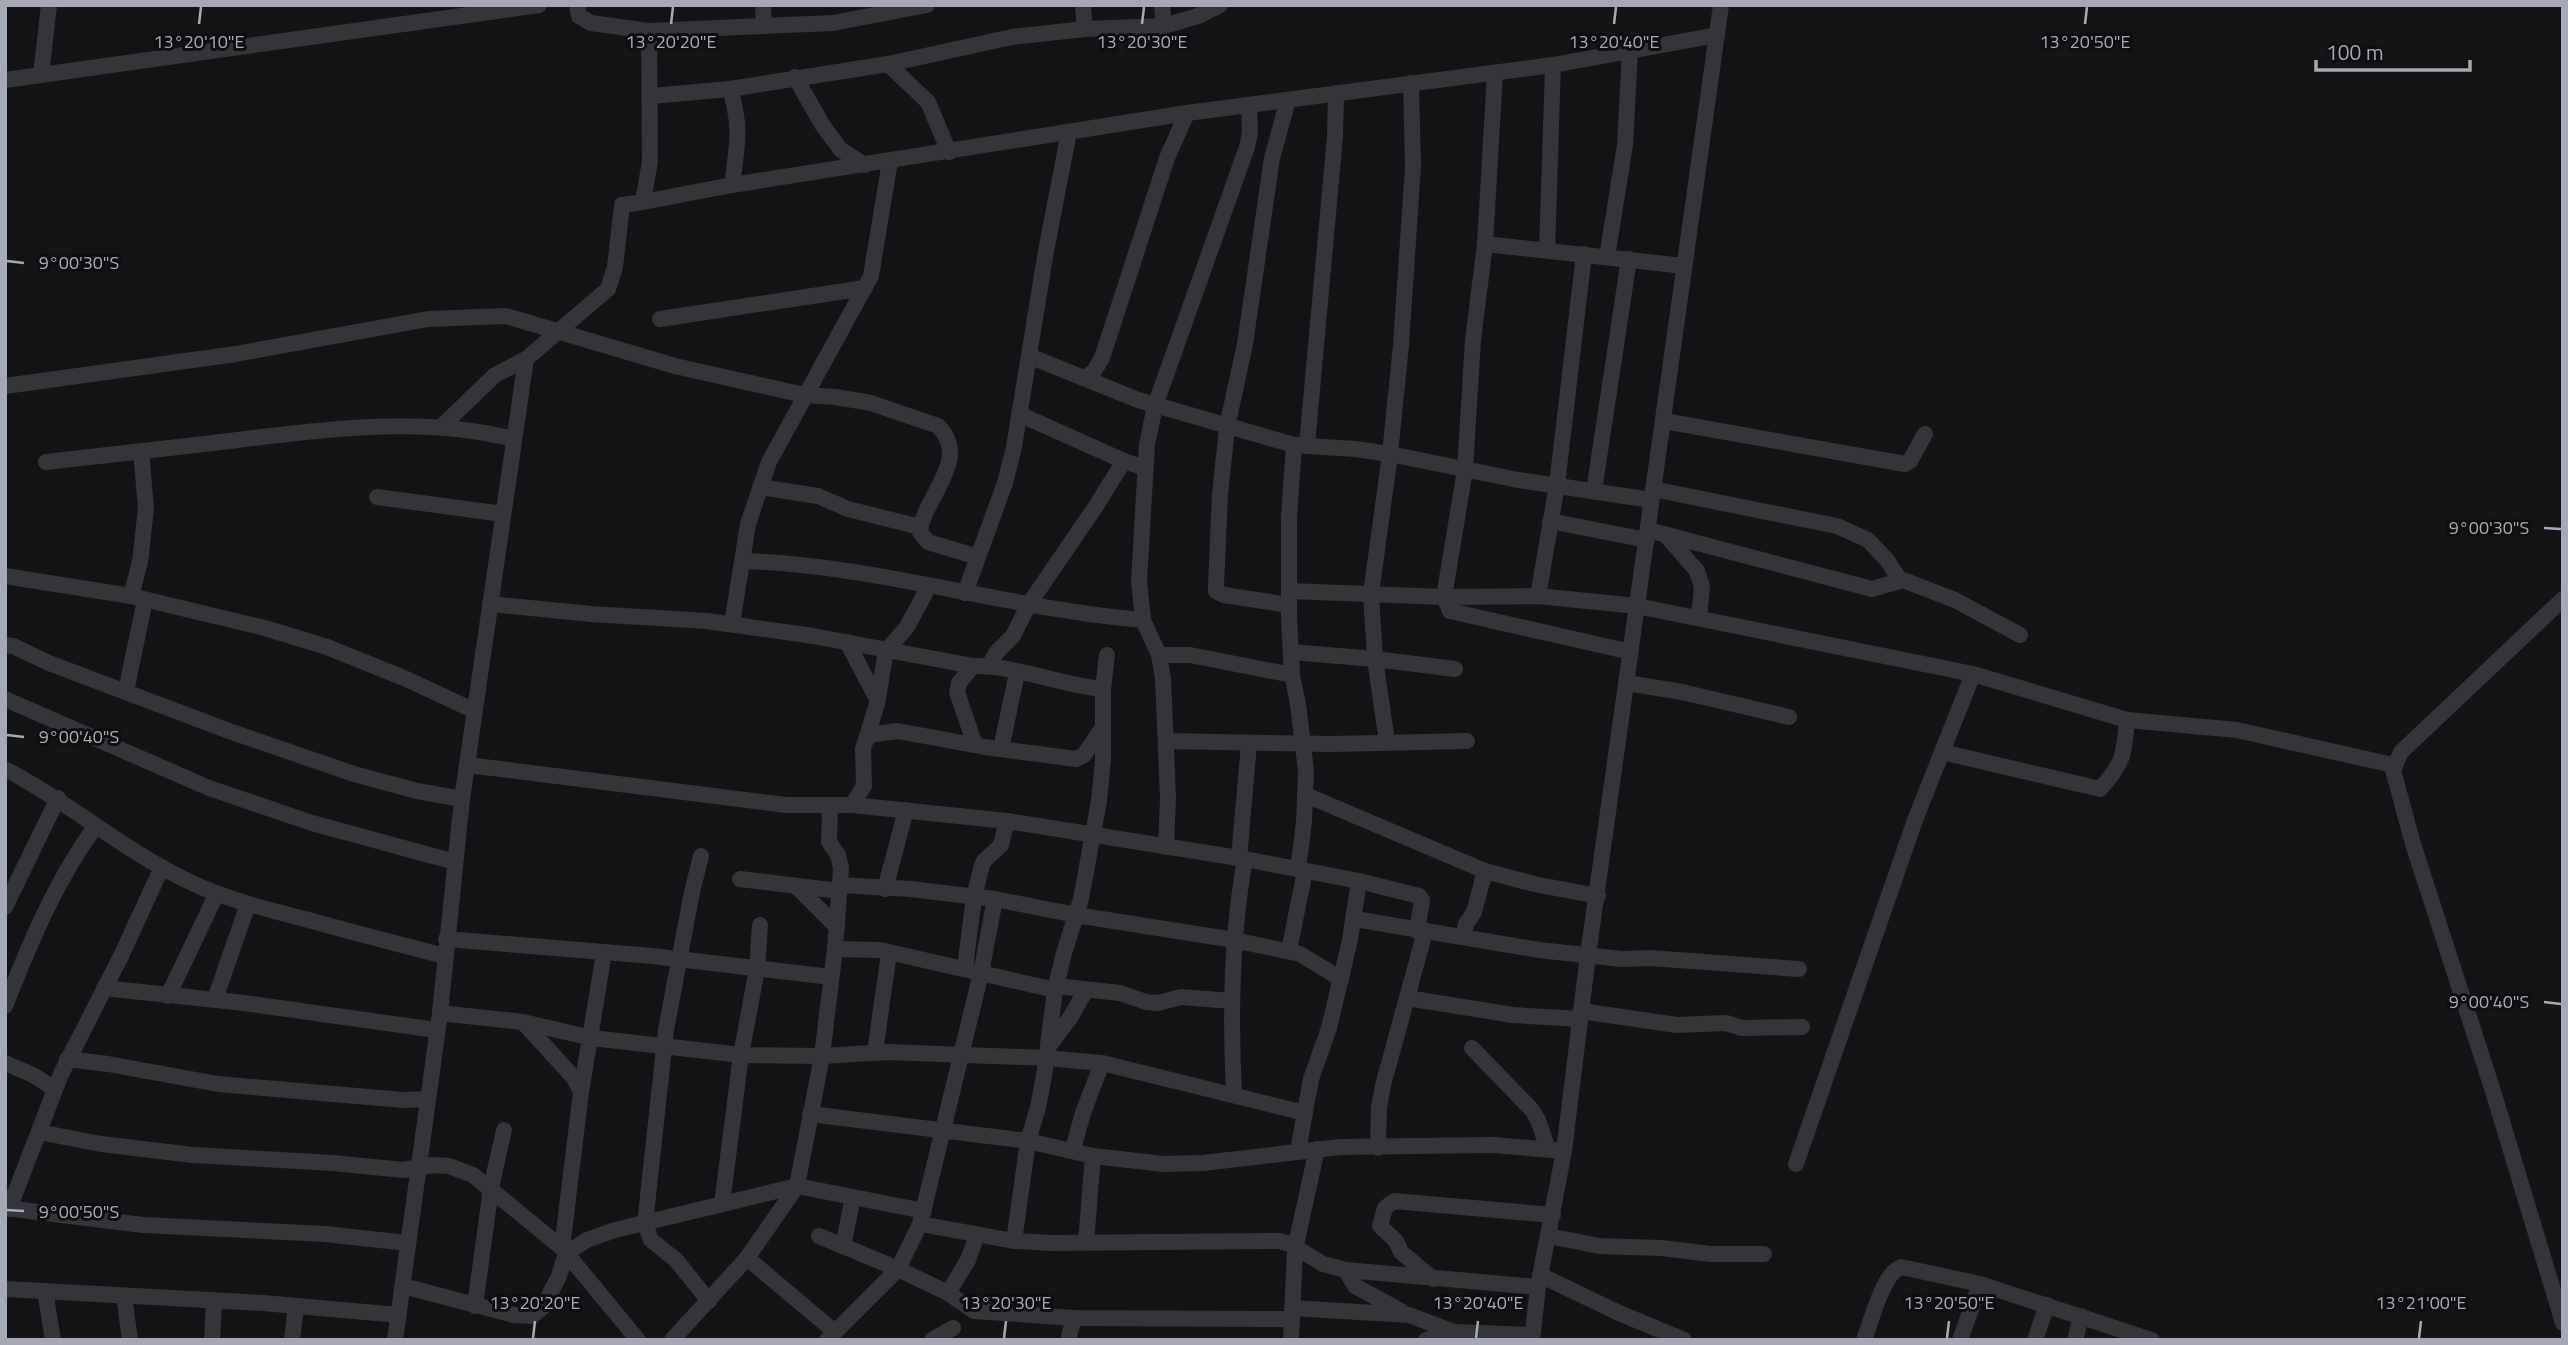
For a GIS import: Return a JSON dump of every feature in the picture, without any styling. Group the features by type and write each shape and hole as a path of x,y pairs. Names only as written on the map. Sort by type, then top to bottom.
{"street":[{"path":"41,75 49,5"},
{"path":"5,80 539,5"},
{"path":"577,5 579,16 591,23 649,31 833,23 927,5"},
{"path":"763,5 764,26"},
{"path":"1083,5 1084,29"},
{"path":"1162,5 1164,26"},
{"path":"651,96 730,89 888,64 1012,37 1084,29 1164,26 1198,16 1220,5"},
{"path":"1346,1270 1352,1283 1362,1291 1409,1315 1454,1332 1481,1336 1532,1337 1539,1281 1553,1215 1556,1150 1581,1015 1721,5"},
{"path":"643,202 650,161 649,31"},
{"path":"441,427 495,376 526,359 608,289 615,267 622,205 1187,113 1553,65 1717,35"},
{"path":"1607,257 1625,145 1630,51"},
{"path":"888,64 928,102 949,152"},
{"path":"1546,250 1553,65"},
{"path":"1495,73 1485,244 1473,340 1465,470 1444,597 1450,611 1631,652"},
{"path":"795,77 823,126 841,150 865,164"},
{"path":"1387,742 1375,659 1371,594 1390,454 1401,345 1413,167 1411,83"},
{"path":"730,89 738,114 732,185"},
{"path":"1289,950 1301,870 1306,795 1303,744 1292,674 1289,517 1300,445 1335,137 1336,93"},
{"path":"1288,100 1270,167 1245,344 1227,427 1218,522 1216,591 1224,595 1290,598 1371,594 1444,597 1538,596 1637,606 1973,674 2127,720 2237,730 2393,765"},
{"path":"1166,847 1163,678 1159,654 1143,620 1139,567 1148,434 1155,406 1247,147 1250,105"},
{"path":"1086,378 1102,358 1167,158 1187,113"},
{"path":"965,593 1007,477 1069,132"},
{"path":"732,624 748,524 769,462 873,267 890,161"},
{"path":"1485,244 1684,266"},
{"path":"1538,596 1558,485 1584,254"},
{"path":"1594,491 1629,259"},
{"path":"660,319 864,288"},
{"path":"5,386 223,356 428,319 506,316 675,366 804,395 871,403 941,429 948,444 950,458 945,475 920,527 921,535 928,542 978,557"},
{"path":"1029,356 1155,406 1300,445 1390,454 1465,470 1594,491 1652,494 1837,526 1868,540 1887,560 1900,580"},
{"path":"396,1340 438,1022 467,765 526,359"},
{"path":"1019,414 1145,468"},
{"path":"1664,421 1905,464 1910,461 1926,434"},
{"path":"46,462 306,432 441,427 513,439"},
{"path":"126,691 146,508 141,451"},
{"path":"975,745 957,692 958,683 1013,636 1029,604 1124,461"},
{"path":"760,487 818,496 848,509 920,527"},
{"path":"377,497 503,514"},
{"path":"1550,521 1647,535 1665,534 1872,589 1900,580 1926,587 1955,600 2020,635"},
{"path":"1665,534 1696,571 1702,587 1699,617"},
{"path":"743,561 802,564 1079,614 1143,620"},
{"path":"5,576 138,598 265,628 327,647 404,678 475,711"},
{"path":"852,805 864,786 862,755 877,701 886,651 907,627 929,586"},
{"path":"2563,599 2401,752 2393,765 2393,779 2563,1322"},
{"path":"490,604 732,624 847,642 1103,689"},
{"path":"847,642 877,701 897,731"},
{"path":"5,645 229,731 354,774 417,791 463,799"},
{"path":"1291,652 1455,669"},
{"path":"1159,654 1190,654 1292,674"},
{"path":"1014,1241 1028,1140 1038,1107 1056,988 1087,876 1102,779 1103,689 1107,655"},
{"path":"1001,749 1017,673"},
{"path":"1796,1164 1915,820 1973,674"},
{"path":"1627,683 1682,692 1789,717"},
{"path":"5,699 209,788 312,823 455,862"},
{"path":"1942,752 2100,789 2114,774 2124,756 2127,720"},
{"path":"869,734 897,731 1069,759 1080,758 1103,727"},
{"path":"1166,741 1249,744 1467,741"},
{"path":"1234,1094 1230,1047 1234,940 1249,744"},
{"path":"467,765 786,805 852,805 1007,821 1242,858 1419,896 1422,900 1421,932 1407,998 1383,1085 1378,1148"},
{"path":"5,769 58,798 95,827 162,867 217,893 248,904 444,956"},
{"path":"1306,795 1485,871 1598,895"},
{"path":"5,907 58,798"},
{"path":"672,1340 747,1258 797,1186 822,1056 837,927 840,858 829,842 830,804"},
{"path":"885,889 905,810"},
{"path":"965,968 974,897 984,860 1001,845 1007,821"},
{"path":"5,1006 37,926 62,877 95,827"},
{"path":"701,856 664,1045 645,1224 651,1240 676,1260 709,1301"},
{"path":"162,867 67,1059 7,1209 143,1225 326,1234 407,1243"},
{"path":"1463,937 1465,924 1474,912 1485,871"},
{"path":"740,879 798,888 910,890 995,899 1289,950 1307,957 1340,979"},
{"path":"1298,1151 1311,1079 1329,1028 1355,919 1359,881"},
{"path":"798,888 837,927"},
{"path":"168,996 217,893"},
{"path":"747,1258 831,1336 898,1269 922,1218 981,973 995,899"},
{"path":"215,999 248,904"},
{"path":"1355,919 1421,932 1588,956 1799,969"},
{"path":"722,1204 741,1055 757,969 760,925"},
{"path":"446,939 679,959 831,976"},
{"path":"835,948 871,949 1056,988 1120,993 1146,1002 1158,1003 1181,997 1232,1001"},
{"path":"403,1286 514,1315 532,1316 544,1307 559,1276 564,1250 581,1091 592,1038 604,953"},
{"path":"875,1052 889,953"},
{"path":"104,988 438,1022 523,1022 592,1038 741,1055 822,1056 875,1052 1047,1053 1102,1063 1305,1113"},
{"path":"1047,1053 1086,989"},
{"path":"1407,998 1513,1015 1581,1015 1677,1025 1726,1023 1742,1028 1802,1027"},
{"path":"523,1022 574,1078 581,1091"},
{"path":"1472,1048 1532,1110 1556,1150"},
{"path":"67,1059 239,1087 403,1100 428,1099"},
{"path":"5,1063 55,1088"},
{"path":"1073,1149 1102,1063"},
{"path":"810,1114 943,1132 1028,1140 1093,1156 1164,1164 1244,1159 1317,1149 1466,1145 1556,1150"},
{"path":"475,1306 491,1188 504,1130"},
{"path":"39,1132 151,1151 403,1170 449,1166 473,1175 491,1188 564,1250 633,1338"},
{"path":"1291,1340 1295,1249 1317,1149"},
{"path":"1086,1242 1093,1156"},
{"path":"564,1250 595,1236 797,1186 853,1197 977,1236 1014,1241 1168,1243 1268,1240 1285,1242 1323,1264 1346,1270 1434,1279 1539,1281 1684,1340"},
{"path":"843,1246 853,1197"},
{"path":"1434,1279 1401,1252 1396,1241 1380,1226 1385,1208 1394,1201 1553,1215"},
{"path":"819,1236 948,1293 974,1311 1074,1318 1292,1313 1409,1315"},
{"path":"948,1293 968,1260 977,1236"},
{"path":"1549,1236 1599,1246 1661,1248 1711,1254 1764,1254"},
{"path":"1295,1279 1305,1271 1323,1264"},
{"path":"1864,1340 1887,1280 1898,1268 1911,1268 1980,1284 2152,1340"},
{"path":"1960,1340 1980,1284"},
{"path":"5,1289 296,1306 399,1315"},
{"path":"46,1291 53,1340"},
{"path":"124,1296 130,1340"},
{"path":"212,1340 214,1301"},
{"path":"2035,1340 2047,1305"},
{"path":"292,1340 296,1306"},
{"path":"2075,1340 2081,1316"},
{"path":"1068,1340 1074,1318"},
{"path":"932,1340 953,1328"},
{"path":"1426,1340 1454,1332"}]}
